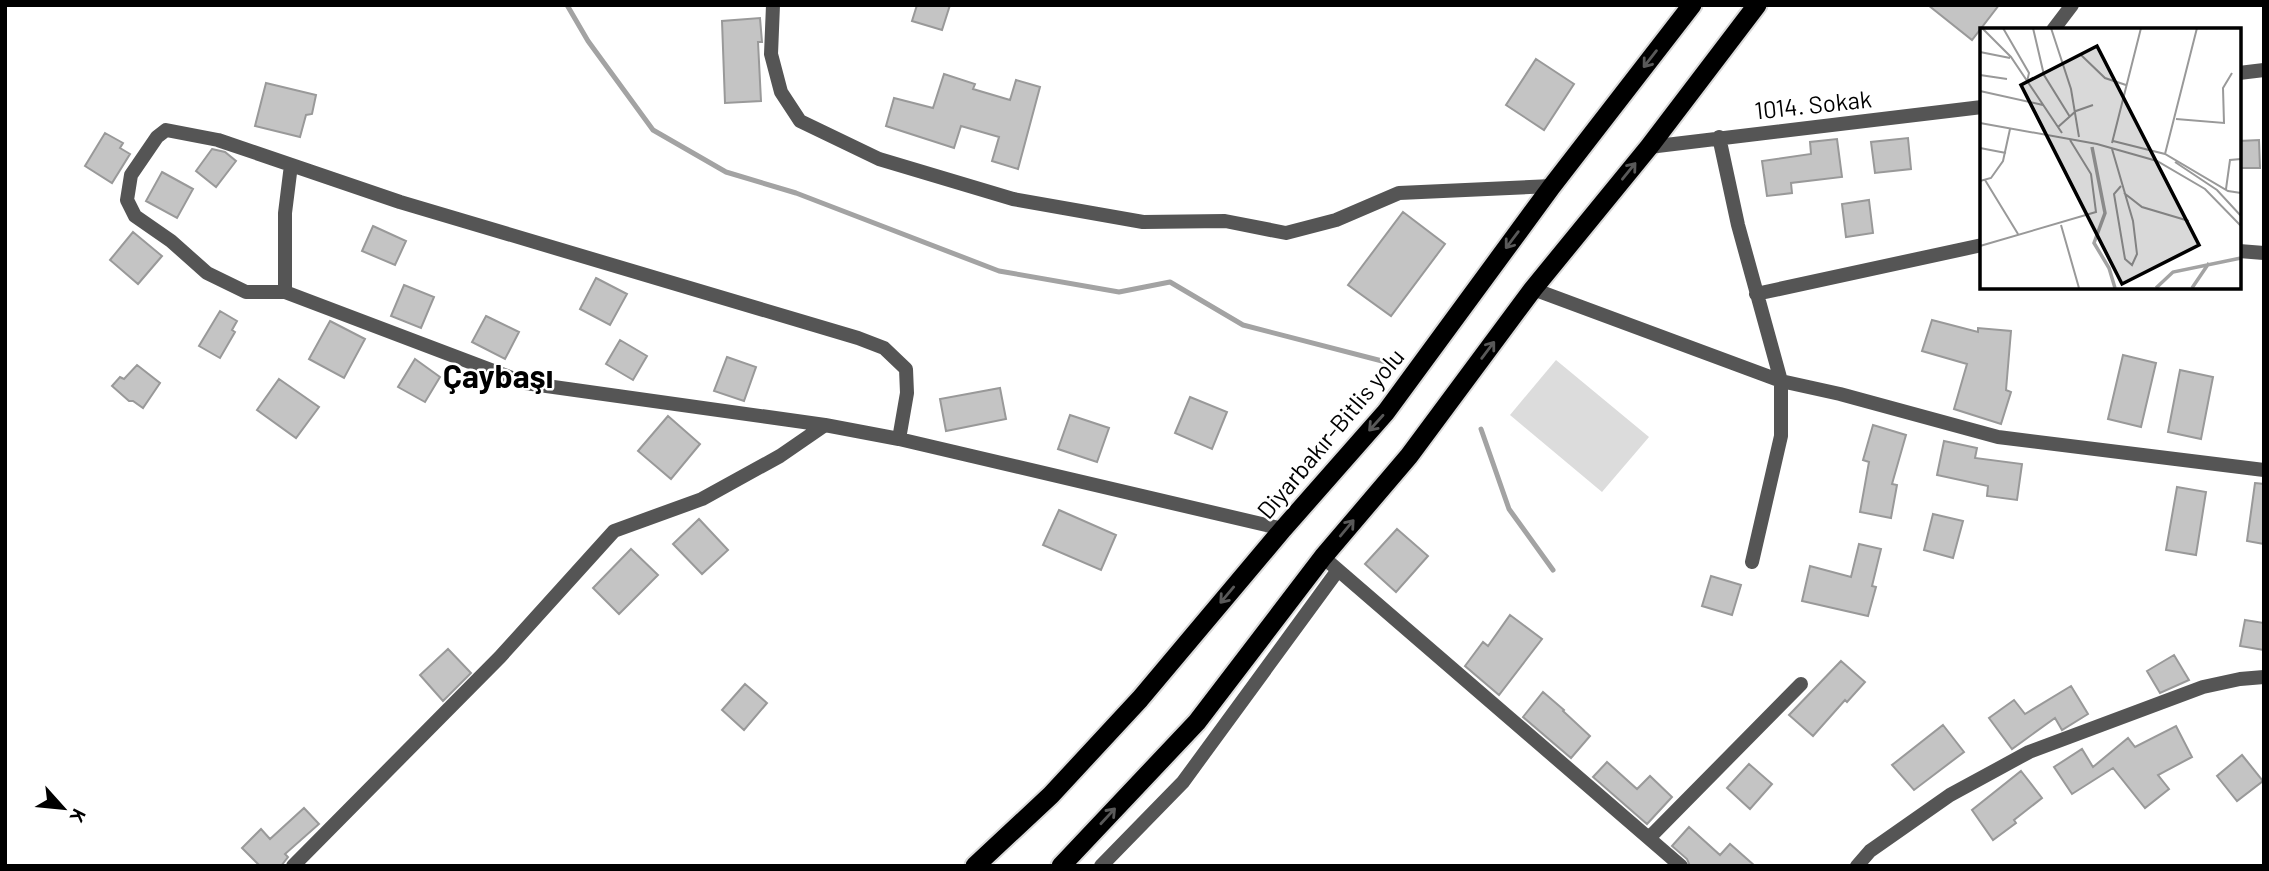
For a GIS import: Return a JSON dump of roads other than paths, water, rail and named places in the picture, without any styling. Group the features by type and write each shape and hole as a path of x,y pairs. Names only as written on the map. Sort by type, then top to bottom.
{"highway":[{"name":"Diyarbakır-Bitlis yolu","path":"975,866 1051,795 1140,699 1283,528 1386,412 1552,186 1692,5"},
{"path":"1061,866 1197,722 1330,564 1533,289 1649,147 1757,5"}],"street":[{"path":"773,5 771,54 781,92 800,121 879,159 1013,199 1143,222 1225,221 1286,233 1336,220 1399,193 1552,186"},
{"path":"2055,28 2072,5"},
{"path":"2241,73 2264,70"},
{"name":"1014. Sokak","path":"1649,147 1980,107"},
{"path":"898,439 908,393 906,369 884,348 822,327 400,202 218,140 166,130 157,137 131,175 127,200 135,216 171,241 207,273 246,292 285,292 525,383 825,425 898,439 1283,528"},
{"path":"1719,137 1738,225 1781,381 1781,436 1752,562"},
{"path":"285,292 285,213 290,165"},
{"path":"1756,294 1980,245"},
{"path":"2241,251 2264,253"},
{"path":"1533,289 1781,381 1840,394 1998,437 2264,470"},
{"path":"293,866 500,657 614,531 702,499 780,456 825,425"},
{"path":"1101,866 1183,782 1330,564 1681,866"},
{"path":"1857,866 1870,850 1950,795 2029,752 2203,687 2264,677"},
{"path":"1649,838 1801,684"}],"waterway":[{"path":"567,5 588,41 653,130 726,172 796,193 999,271 1119,292 1170,282 1243,325 1386,362"},
{"path":"1481,429 1509,509 1553,570"}],"district":[{"name":"Çaybaşı","path":"498,375"}]}
